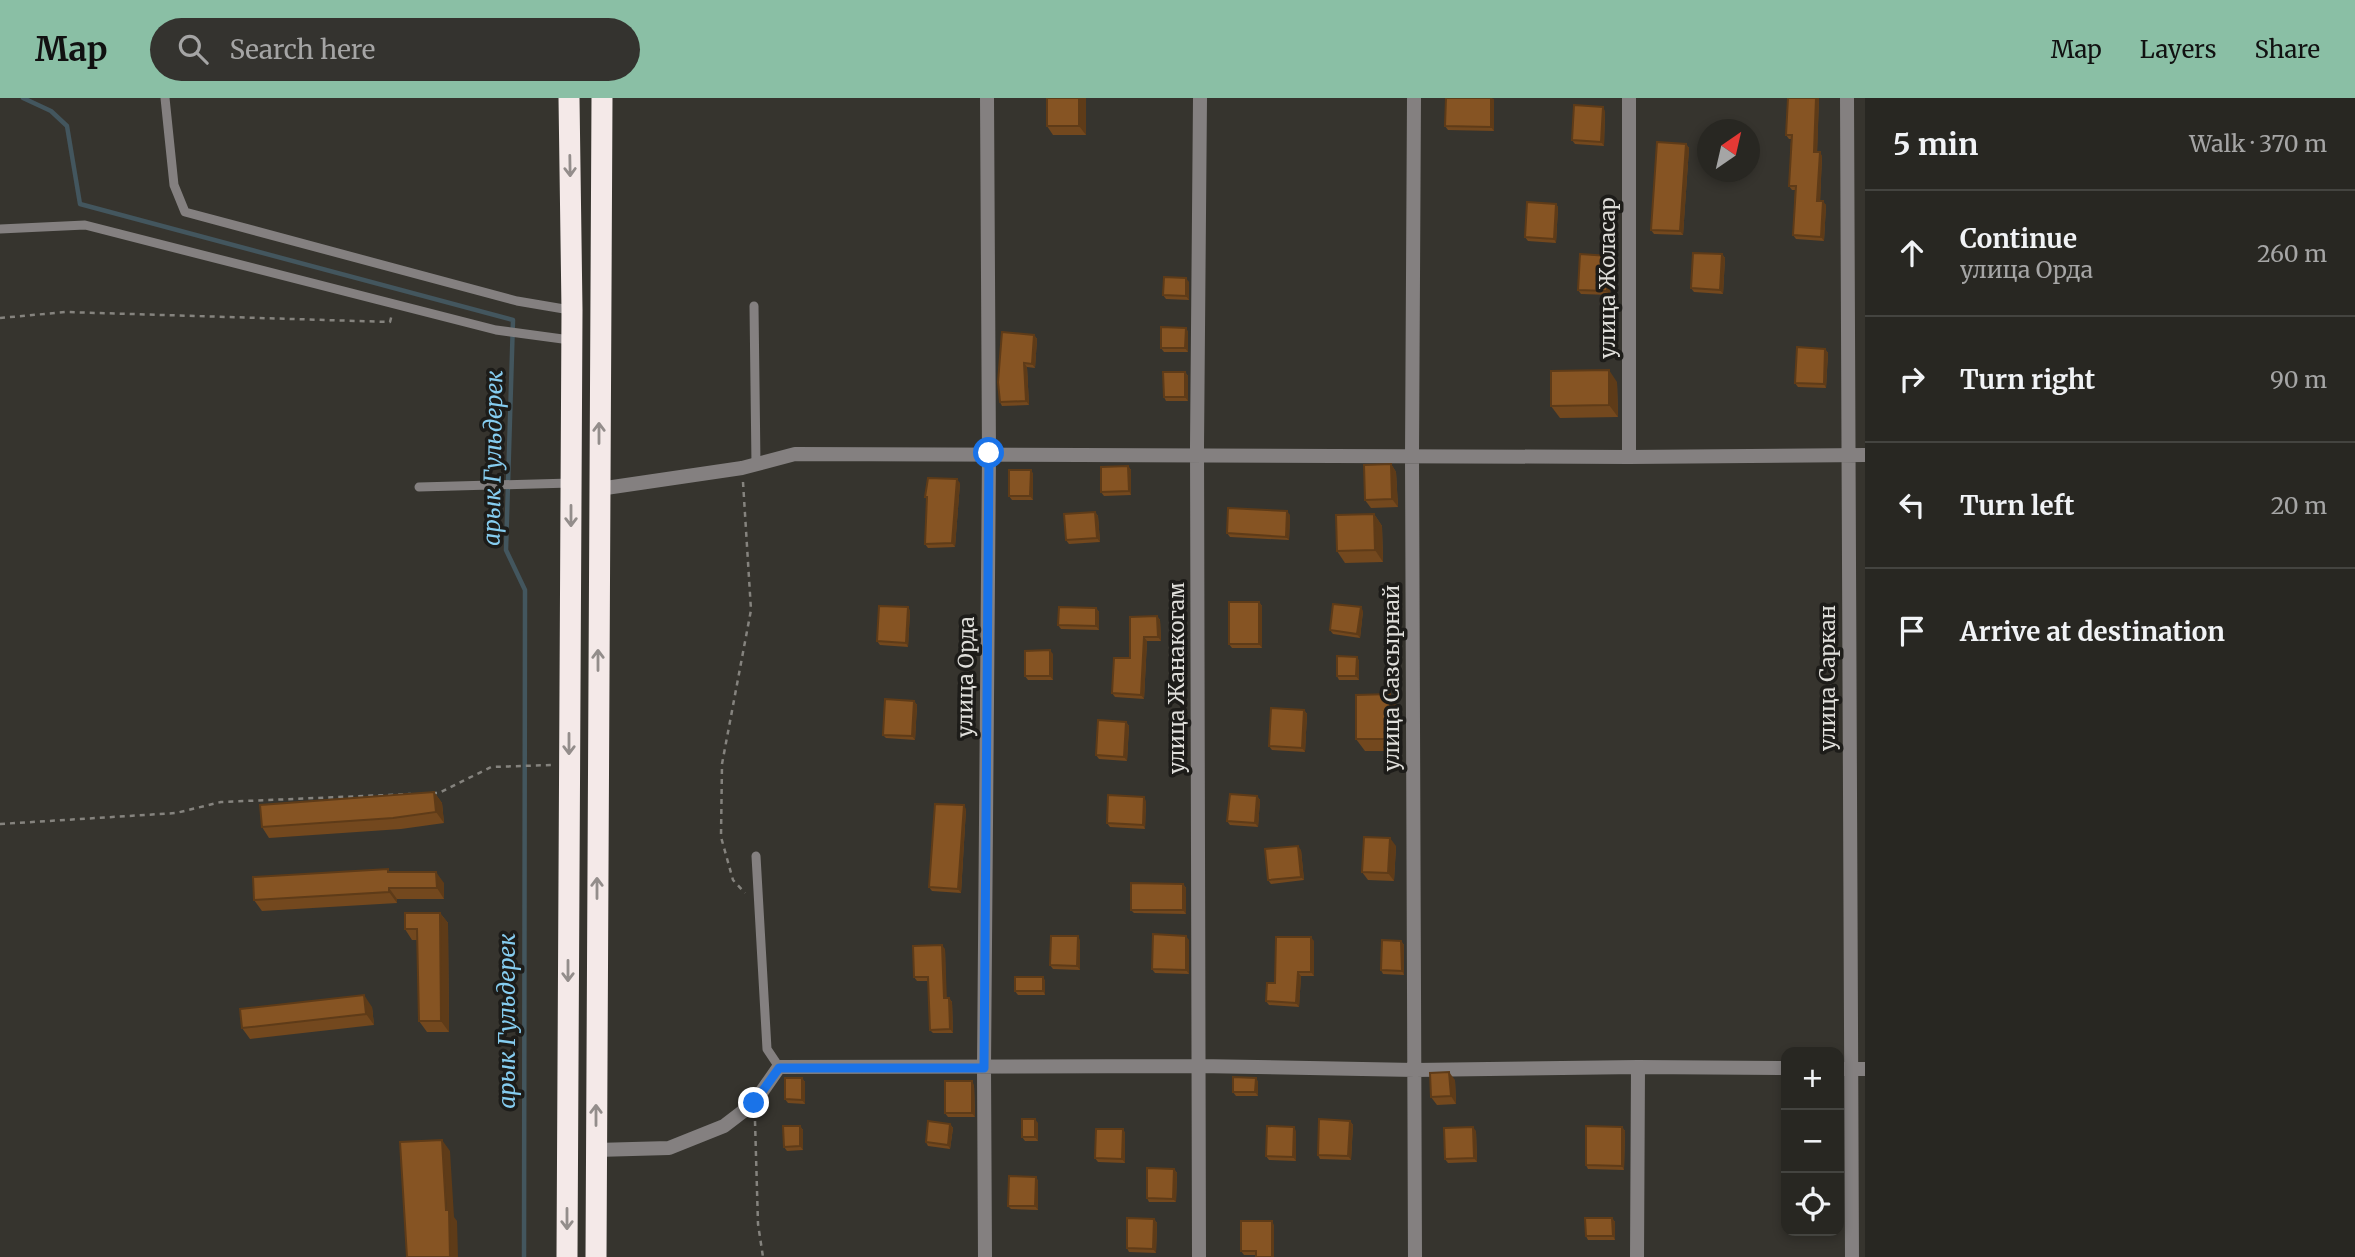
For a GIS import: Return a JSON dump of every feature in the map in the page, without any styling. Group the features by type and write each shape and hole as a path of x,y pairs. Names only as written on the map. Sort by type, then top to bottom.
{"highway":[{"path":"567,1257 572,341 569,98"},
{"path":"596,1257 602,98"},
{"path":"567,1181 596,1181"}],"street":[{"name":"улица Орда","path":"985,1257 989,455 987,98"},
{"name":"улица Жанакогам","path":"1199,1257 1197,456 1200,98"},
{"name":"улица Сазсырнай","path":"1414,98 1412,456 1415,1257"},
{"name":"улица Жоласар","path":"1629,98 1629,457"},
{"name":"улица Саркан","path":"1847,98 1852,1257"},
{"path":"599,489 749,467 795,454 1629,457 1865,455"},
{"path":"1637,1257 1638,1067"},
{"path":"596,1150 669,1148 724,1125 754,1103 779,1068 1781,1068"}],"lane":[{"path":"164,98 174,185 186,212 517,301 572,310"},
{"path":"0,229 85,225 496,330 572,341"},
{"path":"749,467 754,306"},
{"path":"419,487 571,483"},
{"path":"756,856 767,1049 779,1068"}],"path":[{"path":"0,317 66,312 390,322 395,304"},
{"path":"749,467 751,610 722,764 720,837 733,880 759,906"},
{"path":"425,793 439,793 491,767 569,764"},
{"path":"0,824 176,813 221,802 411,794"},
{"path":"754,1103 758,1224 763,1257"}],"building":[{"path":"1047,98 1079,98 1079,126 1047,126"},
{"path":"1446,98 1491,98 1491,127 1445,126"},
{"path":"1788,98 1816,98 1814,152 1820,152 1817,201 1823,201 1821,237 1793,235 1796,186 1789,186 1792,135 1786,135"},
{"path":"1574,105 1603,107 1601,142 1572,140"},
{"path":"1657,142 1686,144 1680,231 1651,230"},
{"path":"1527,202 1556,204 1554,239 1525,237"},
{"path":"1693,253 1722,254 1720,290 1691,288"},
{"path":"1580,254 1609,256 1607,291 1578,290"},
{"path":"1164,277 1186,278 1186,296 1163,295"},
{"path":"1161,327 1186,328 1185,348 1161,348"},
{"path":"1002,332 1034,335 1032,364 1024,363 1026,401 1000,402 998,382"},
{"path":"1797,347 1825,349 1824,384 1795,383"},
{"path":"1609,370 1609,405 1551,406 1551,371"},
{"path":"1163,372 1185,372 1185,397 1164,397"},
{"path":"1391,464 1392,499 1365,500 1364,465"},
{"path":"1128,466 1129,491 1101,492 1101,467"},
{"path":"1009,470 1031,470 1030,496 1009,496"},
{"path":"928,478 957,479 952,543 925,544 925,497"},
{"path":"1228,508 1287,511 1286,537 1227,533"},
{"path":"1095,512 1097,538 1066,540 1064,514"},
{"path":"1374,514 1375,550 1337,551 1336,515"},
{"path":"1229,602 1259,602 1259,644 1229,644"},
{"path":"1333,604 1361,607 1357,634 1330,630"},
{"path":"879,606 908,607 906,643 877,641"},
{"path":"1059,607 1096,608 1096,626 1058,625"},
{"path":"1157,616 1158,637 1144,637 1141,695 1112,693 1114,658 1130,658 1130,617"},
{"path":"1050,650 1050,676 1025,676 1025,651"},
{"path":"1337,656 1357,657 1356,676 1337,676"},
{"path":"1390,694 1390,739 1356,739 1356,695"},
{"path":"885,699 914,701 912,736 883,735"},
{"path":"1271,708 1304,710 1302,748 1269,746"},
{"path":"1098,720 1126,722 1124,757 1096,755"},
{"path":"434,792 436,812 393,818 262,827 260,805"},
{"path":"1230,794 1257,796 1255,823 1227,821"},
{"path":"1108,795 1144,797 1143,825 1107,823"},
{"path":"935,804 964,805 958,889 929,887"},
{"path":"1364,837 1390,838 1388,873 1362,872"},
{"path":"1298,846 1301,877 1268,880 1265,849"},
{"path":"388,869 388,872 436,872 437,888 389,888 389,892 254,900 253,877"},
{"path":"1131,883 1183,884 1183,910 1131,910"},
{"path":"405,913 440,913 441,1021 419,1021 417,929 405,929"},
{"path":"1153,934 1186,936 1186,970 1152,969"},
{"path":"1051,936 1078,936 1077,966 1050,965"},
{"path":"1276,937 1311,937 1311,972 1298,972 1296,1003 1266,1001 1267,983 1275,983"},
{"path":"1382,940 1401,941 1402,971 1381,970"},
{"path":"942,945 944,998 949,998 950,1029 930,1030 928,977 914,977 913,946"},
{"path":"1015,977 1043,977 1043,991 1015,991"},
{"path":"364,995 366,1014 242,1028 240,1009"},
{"path":"1449,1072 1451,1096 1431,1097 1430,1073"},
{"path":"1233,1077 1256,1078 1255,1092 1233,1092"},
{"path":"785,1078 802,1078 802,1100 785,1099"},
{"path":"945,1081 972,1081 972,1113 945,1113"},
{"path":"1022,1119 1035,1119 1035,1137 1022,1137"},
{"path":"1319,1119 1350,1121 1348,1156 1318,1155"},
{"path":"928,1121 950,1124 948,1145 926,1142"},
{"path":"783,1126 800,1126 800,1146 784,1147"},
{"path":"1267,1126 1294,1127 1293,1157 1266,1156"},
{"path":"1586,1126 1622,1127 1622,1166 1586,1165"},
{"path":"1473,1127 1474,1158 1445,1159 1444,1128"},
{"path":"1096,1129 1123,1129 1122,1159 1095,1158"},
{"path":"442,1140 446,1210 449,1210 450,1257 407,1257 400,1142"},
{"path":"1147,1168 1174,1169 1173,1199 1147,1198"},
{"path":"1009,1176 1036,1177 1035,1206 1008,1206"},
{"path":"1127,1218 1154,1219 1153,1249 1127,1248"},
{"path":"1585,1218 1612,1218 1613,1236 1586,1236"},
{"path":"1241,1221 1272,1221 1272,1257 1256,1257 1256,1251 1241,1251"}],"waterway":[{"name":"арык Гульдерек","path":"23,98 51,111 67,126 80,204 513,320 506,550 525,590 524,1257"}],"route":[{"path":"754,1103 779,1068 984,1068 989,453"}]}
